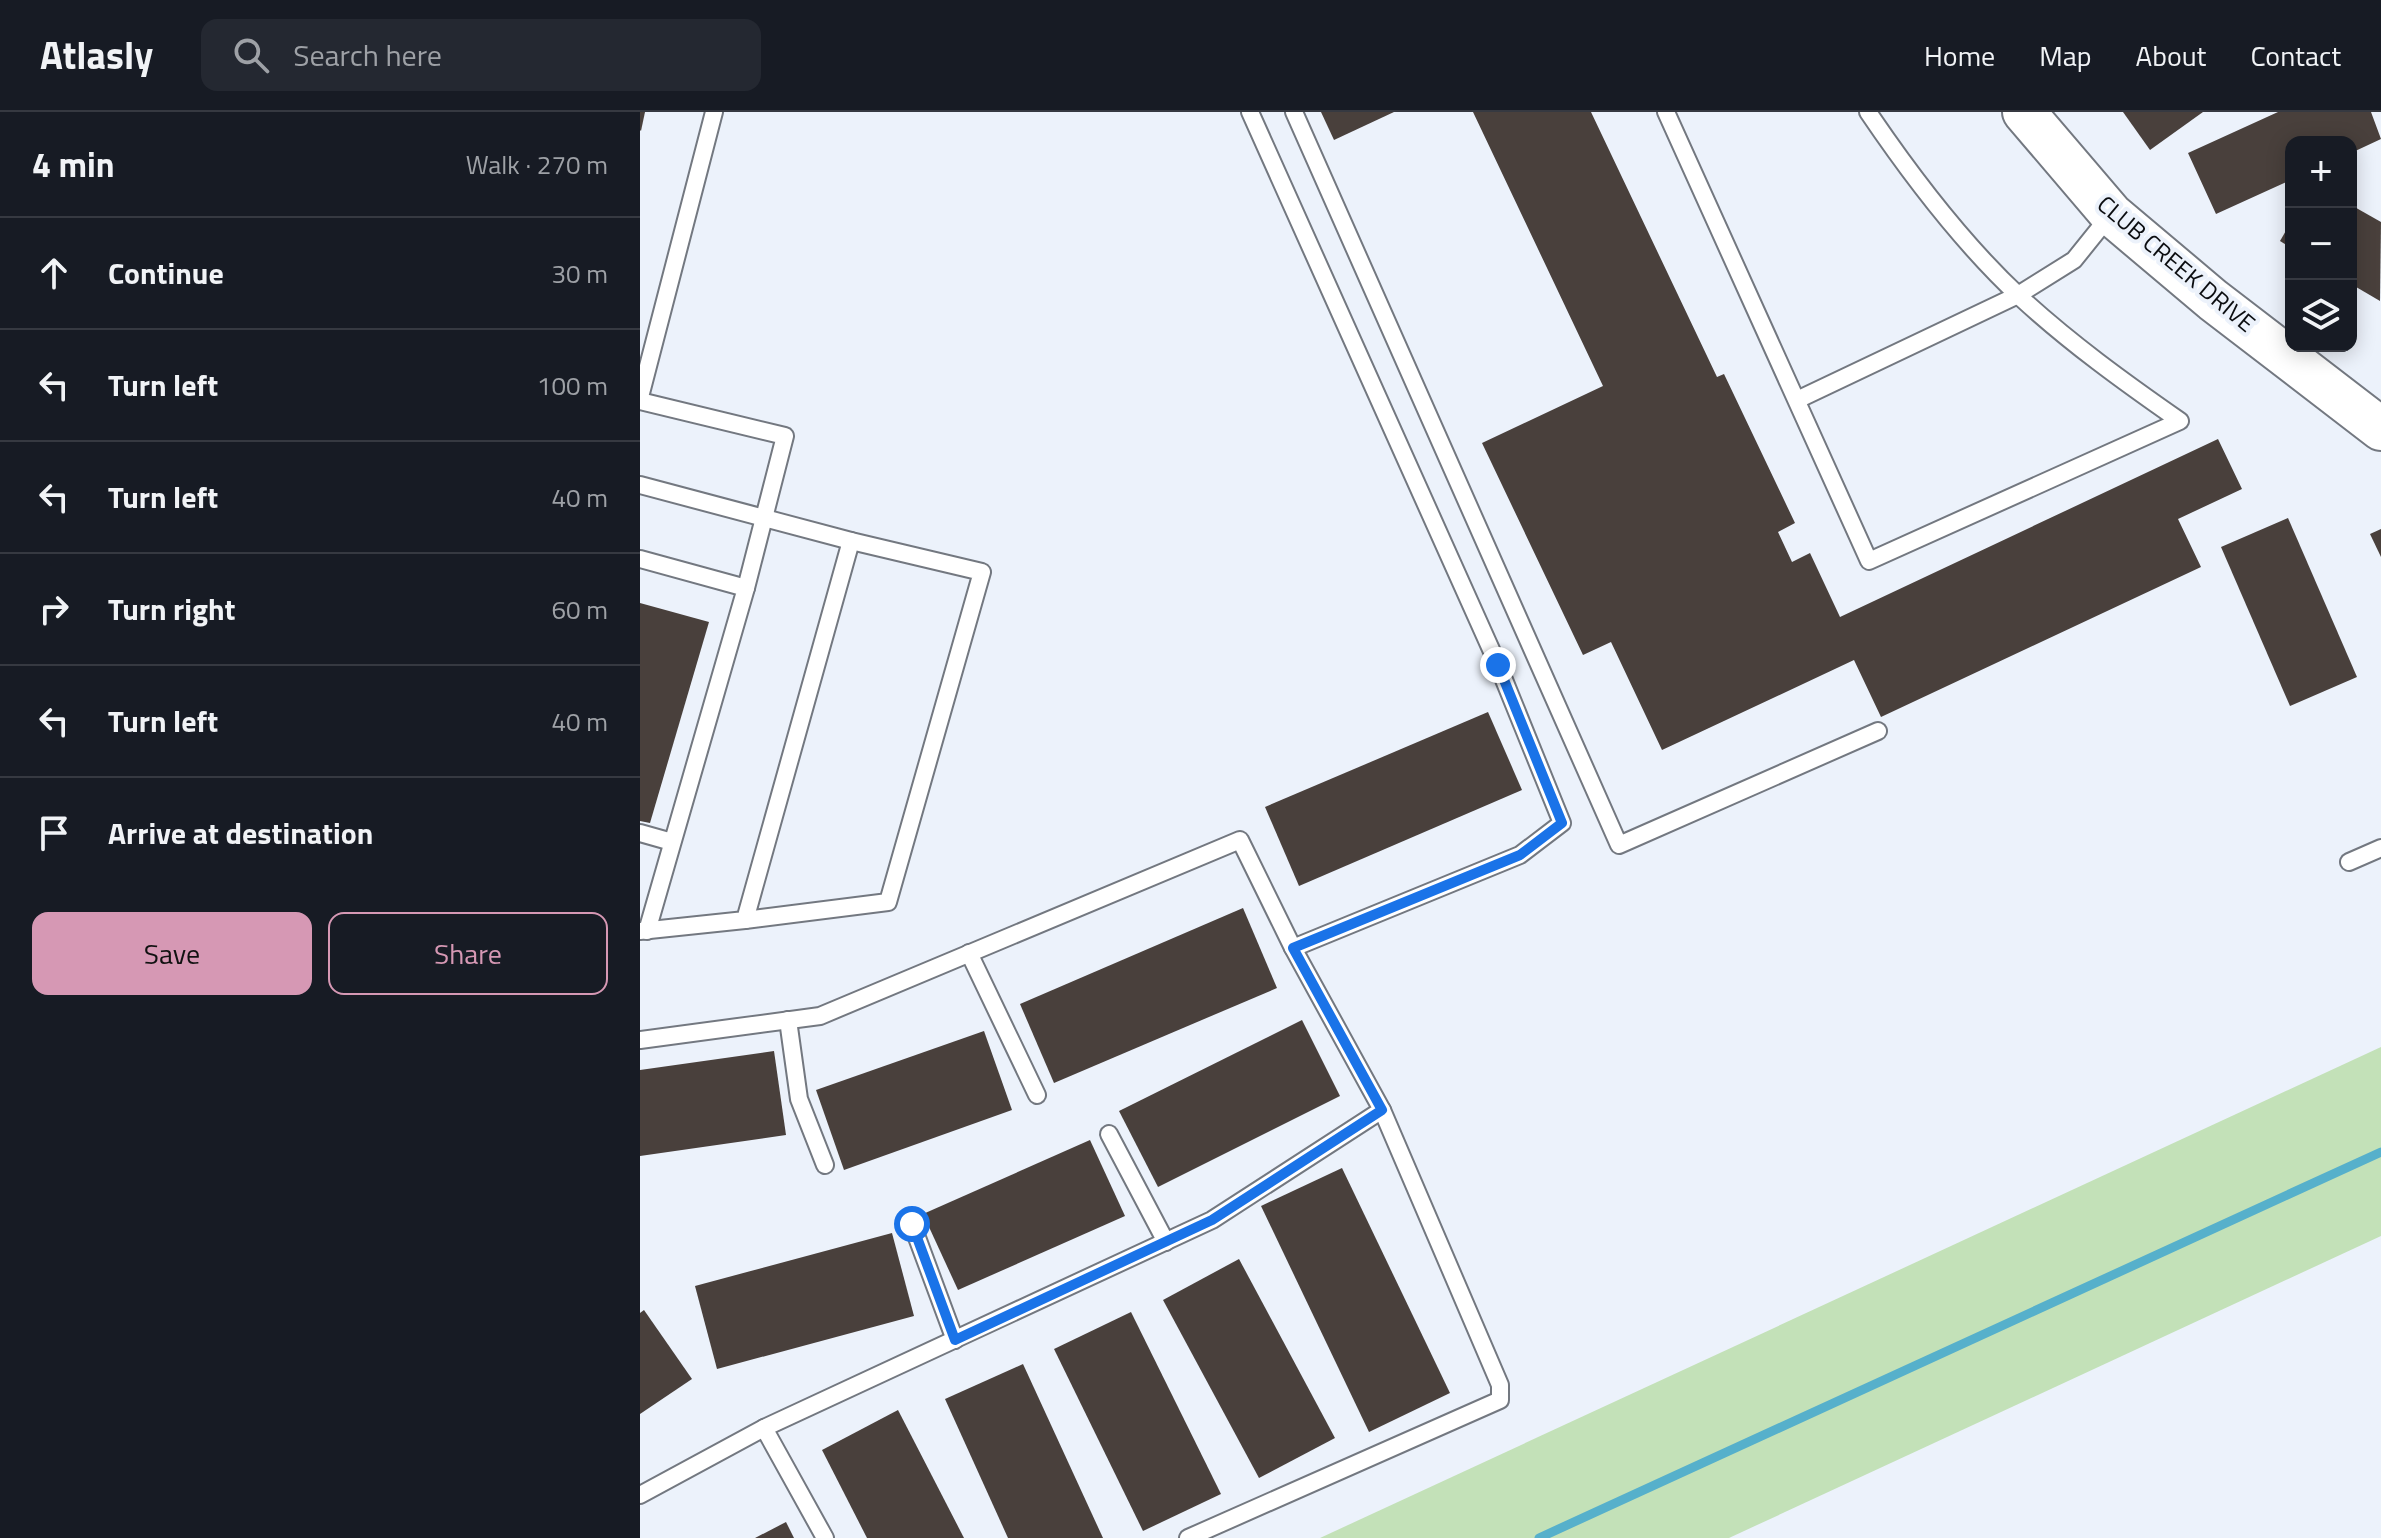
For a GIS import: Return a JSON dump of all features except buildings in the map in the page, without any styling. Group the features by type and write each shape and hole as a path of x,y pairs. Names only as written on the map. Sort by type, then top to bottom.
{"street":[{"name":"CLUB CREEK DRIVE","path":"2024,112 2111,214 2213,300 2381,429"}],"lane":[{"path":"640,485 764,518 851,541 982,572 888,902 643,931 746,588 764,518 785,436 640,399 714,112"},
{"path":"1250,112 1498,665 1562,823 1520,855 1293,948"},
{"path":"1294,112 1619,845 1878,731"},
{"path":"1666,112 1869,561 2180,421 2096,362 2018,295 1899,157 1868,112"},
{"path":"1797,400 2018,295 2074,260 2111,214"},
{"path":"745,920 851,541"},
{"path":"640,559 746,588"},
{"path":"640,833 672,842"},
{"path":"640,1040 820,1016 1240,840 1293,948 1382,1110 1500,1385 1500,1400 1188,1538"},
{"path":"2349,862 2381,848"},
{"path":"969,953 1037,1095"},
{"path":"788,1020 799,1099 825,1165"},
{"path":"640,1495 764,1428 1212,1220 1382,1110"},
{"path":"1109,1134 1166,1242"},
{"path":"912,1224 955,1340"},
{"path":"764,1428 825,1538"}],"green space":[{"path":"2381,1047 2381,1236 1729,1538 1320,1538"}],"waterway":[{"path":"1539,1538 2381,1152"}],"route":[{"path":"912,1224 955,1340 1212,1220 1382,1110 1293,948 1520,855 1562,823 1498,665"}]}
